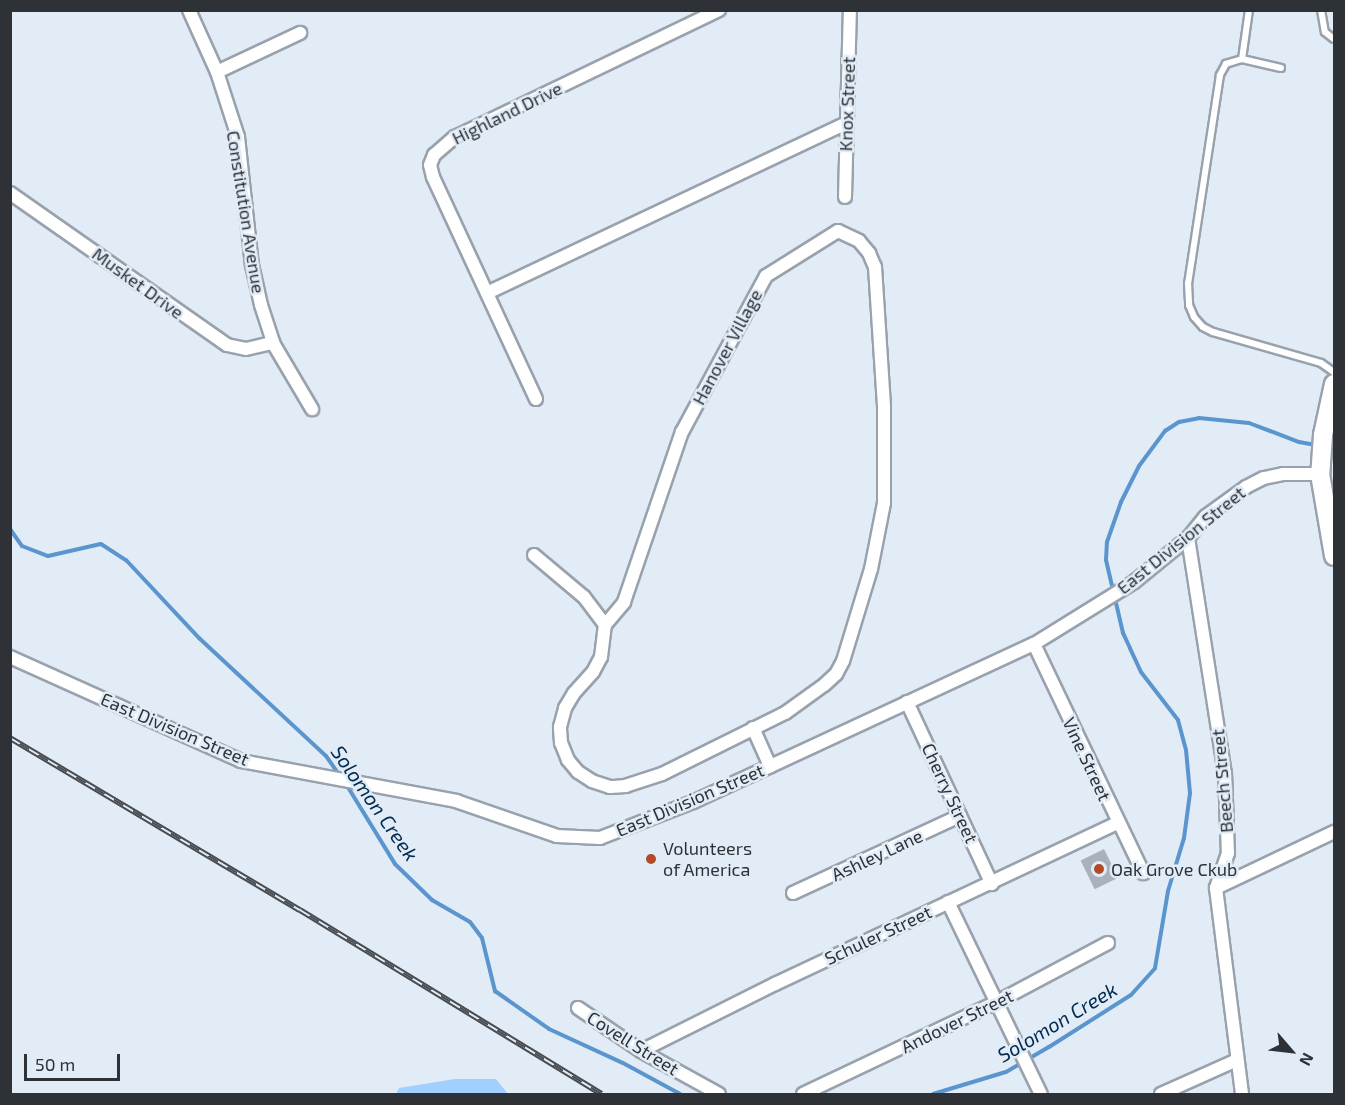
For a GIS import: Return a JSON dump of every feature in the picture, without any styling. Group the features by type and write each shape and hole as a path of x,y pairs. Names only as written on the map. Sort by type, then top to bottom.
{"main road":[{"path":"1335,384 1323,435 1323,469 1335,556"}],"street":[{"name":"Constitution Avenue","path":"189,10 217,72 238,137 252,265 273,343 312,409"},
{"name":"Highland Drive","path":"536,399 433,177 430,165 434,155 455,137 719,10"},
{"name":"Knox Street","path":"844,197 850,10"},
{"path":"217,72 300,33"},
{"path":"487,293 847,123"},
{"name":"Musket Drive","path":"10,193 227,345 246,350 273,343"},
{"name":"Hanover Village","path":"838,231 859,241 869,253 875,267 884,407 884,503 871,569 851,639 837,674 802,702 663,774 626,786 610,787 592,781 578,772 568,760 561,742 560,727 574,693 593,672 601,657 605,625 624,602 682,432 766,276 838,231"},
{"name":"East Division Street","path":"10,657 241,760 319,777 456,801 557,836 600,838 693,802 1034,644 1134,582 1188,538 1206,516 1246,487 1264,478 1323,469"},
{"name":"Beech Street","path":"1188,538 1225,773 1228,853 1216,888 1242,1095"},
{"path":"534,555 584,597 605,625"},
{"name":"Vine Street","path":"1034,644 1117,823 1143,873"},
{"name":"Cherry Street","path":"907,702 992,884"},
{"path":"753,728 770,765"},
{"name":"Ashley Lane","path":"793,893 960,816"},
{"name":"Schuler Street","path":"641,1050 1117,823"},
{"path":"1216,888 1335,832"},
{"path":"948,902 1041,1095"},
{"name":"Andover Street","path":"803,1095 996,1004 1108,943"},
{"name":"Covell Street","path":"578,1008 641,1050 719,1095"},
{"path":"1161,1095 1237,1060"}],"lane":[{"path":"1242,59 1249,10"},
{"path":"1321,10 1325,32 1335,39"},
{"path":"1281,68 1242,59 1226,64 1220,75 1188,283 1189,305 1194,317 1203,327 1213,332 1321,363 1335,372"}],"shaded area":[{"path":"455,1079 496,1079 508,1094 396,1094 399,1088"}],"building":[{"name":"Oak Grove Ckub","path":"1104,849 1118,878 1095,889 1081,860"}],"waterway":[{"name":"Solomon Creek","path":"933,1094 1006,1072 1131,995 1155,968 1168,891 1184,838 1190,793 1186,750 1178,720 1141,672 1123,633 1106,560 1107,542 1121,502 1139,466 1165,431 1179,422 1199,418 1249,423 1299,442 1316,445"},
{"name":"Solomon Creek","path":"1326,447 1334,448"},
{"name":"Solomon Creek","path":"10,529 22,546 48,556 101,544 126,560 199,638 326,756 340,776"},
{"name":"Solomon Creek","path":"346,784 395,864 432,900 470,922 482,938 495,991 549,1029 623,1063 680,1094"}],"railway":[{"path":"10,738 300,910 601,1094"}],"place":[{"name":"Volunteers of America","path":"651,859"},
{"name":"Oak Grove Ckub","path":"1099,869"}]}
